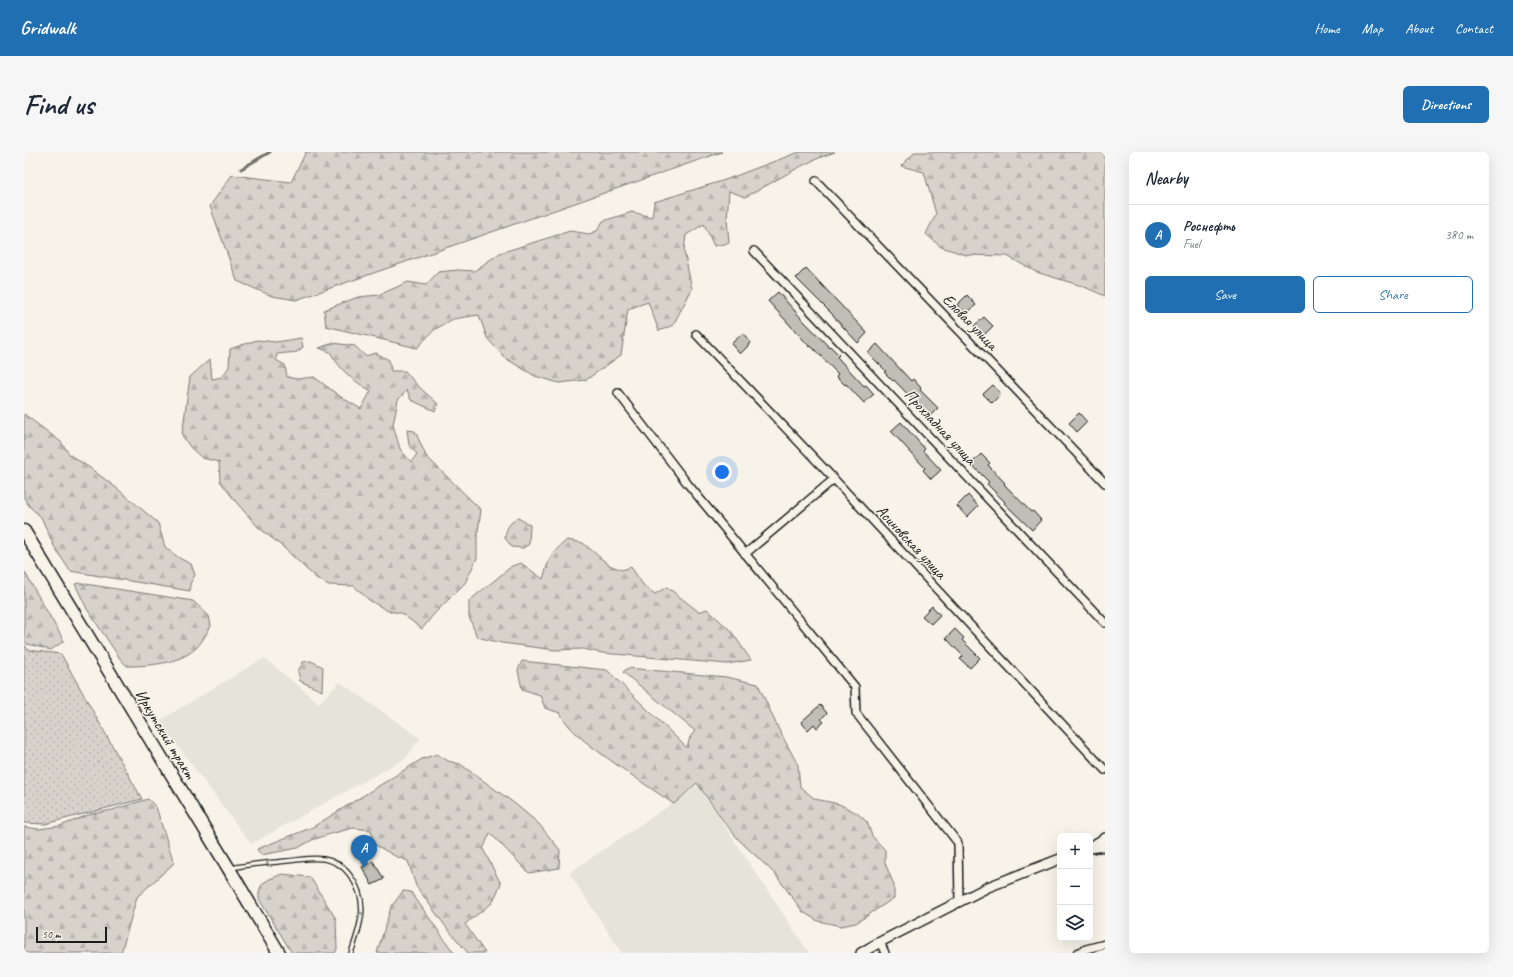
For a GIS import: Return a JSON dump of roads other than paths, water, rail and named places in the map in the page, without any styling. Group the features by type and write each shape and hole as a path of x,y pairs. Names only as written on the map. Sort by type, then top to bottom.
{"main road":[{"name":"Иркутский тракт","path":"24,531 230,869 279,953"}],"street":[{"name":"Еловая улица","path":"816,181 1105,483"},
{"name":"Прохладная улица","path":"754,251 1105,623"},
{"name":"Асиновская улица","path":"696,334 834,479 1105,770"},
{"path":"618,393 687,483 854,687 856,713 958,843 959,902"},
{"path":"745,554 834,479"},
{"path":"1093,845 1105,837"},
{"path":"1093,847 1105,846"},
{"path":"861,953 988,887 1057,860"},
{"path":"880,942 886,953"},
{"path":"1077,953 1105,944"}],"lane":[{"path":"230,869 247,864 311,859 324,859 343,866 355,882 361,894 362,910 360,926 352,953"}],"waterway":[{"path":"241,169 270,152"}],"place":[{"name":"Роснефть","path":"364,868"}]}
